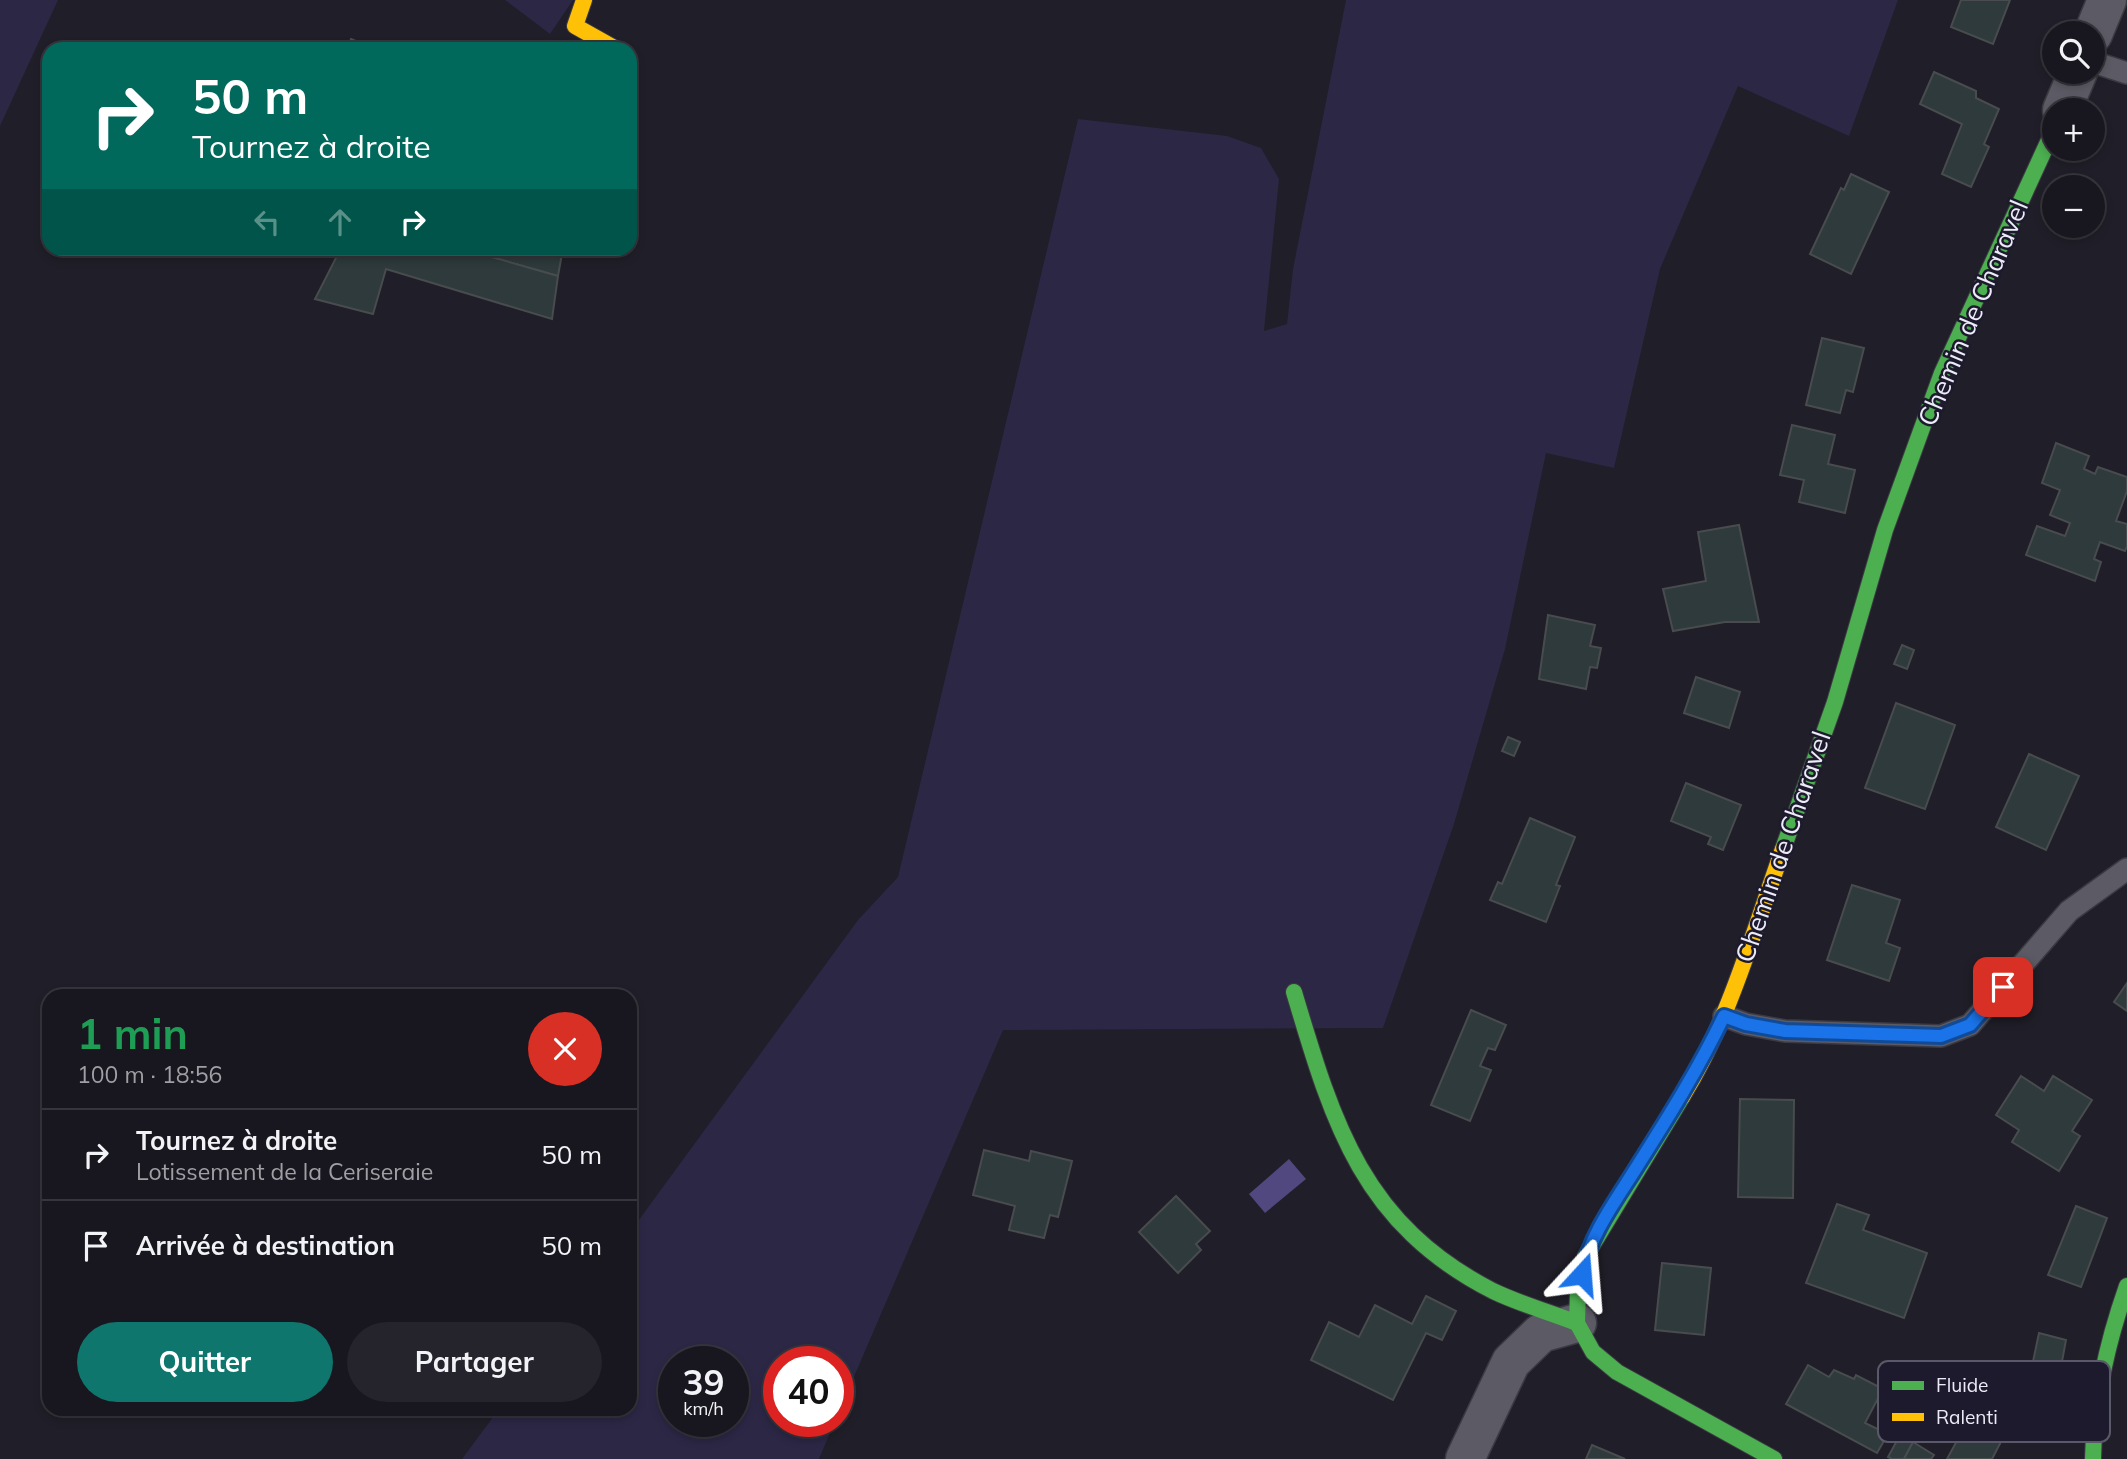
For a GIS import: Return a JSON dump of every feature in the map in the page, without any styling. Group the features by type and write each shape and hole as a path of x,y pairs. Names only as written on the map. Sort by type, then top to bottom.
{"street":[{"path":"584,0 575,26 604,42"},
{"path":"2098,21 2107,0"},
{"name":"Chemin de Charavel","path":"1577,1323 1578,1291 1586,1257 1602,1223 1700,1067 1724,1016 1835,702 1885,530 1942,373 2042,155"},
{"path":"1294,992 1308,1040 1353,1156 1380,1201 1419,1238 1484,1286 1577,1323 1593,1352 1617,1372 1774,1459"},
{"path":"2104,1361 2127,1286"},
{"path":"1465,1459 1511,1362 1541,1333 1577,1323"}],"lane":[{"path":"2105,66 2127,73"},
{"path":"1724,1016 1746,1024 1785,1031 1941,1036 1970,1025 2069,911 2127,869"}],"shaded area":[{"path":"0,0 58,0 0,126"},
{"path":"505,0 573,0 550,34"},
{"path":"1346,0 1898,0 1849,136 1738,86 1660,269 1614,468 1546,453 1505,649 1454,824 1383,1028 1003,1030 854,1377 854,1346 763,1346 763,1437 828,1437 819,1459 462,1459 494,1416 637,1416 637,1222 858,920 898,877 1078,119 1227,136 1261,148 1279,179 1264,331 1287,324 1293,269"},
{"path":"1289,1159 1306,1179 1265,1213 1249,1194"}],"building":[{"path":"1961,0 2010,0 1993,44 1951,27"},
{"path":"1934,72 1976,91 1976,98 1999,109 1984,144 1989,147 1971,187 1942,174 1962,124 1920,104"},
{"path":"1851,174 1889,192 1851,274 1810,254 1841,188 1844,190"},
{"path":"337,256 488,256 558,276 552,319 386,269 373,314 315,299"},
{"path":"488,256 562,256 558,276"},
{"path":"1822,338 1864,348 1853,392 1846,390 1840,413 1806,405"},
{"path":"1792,425 1835,435 1828,464 1855,470 1845,513 1799,502 1804,480 1780,475"},
{"path":"2056,443 2089,456 2084,469 2095,474 2098,467 2127,477 2127,491 2116,521 2127,524 2127,546 2125,551 2100,542 2094,559 2101,562 2095,581 2026,555 2037,526 2065,536 2070,523 2050,515 2060,490 2042,483"},
{"path":"1739,525 1759,622 1725,622 1673,631 1663,589 1706,581 1698,532"},
{"path":"1548,615 1595,625 1590,646 1601,648 1597,668 1590,667 1586,689 1539,679"},
{"path":"1902,645 1914,650 1907,669 1894,664"},
{"path":"1696,677 1740,692 1729,728 1684,713"},
{"path":"1896,703 1955,725 1925,809 1865,788"},
{"path":"1508,737 1520,742 1514,756 1502,751"},
{"path":"2029,754 2079,776 2046,850 1996,827"},
{"path":"1686,783 1741,805 1723,850 1708,844 1711,837 1671,821"},
{"path":"1530,818 1575,837 1556,885 1560,886 1546,922 1490,900 1498,882 1502,884"},
{"path":"1852,885 1900,900 1886,943 1900,948 1889,981 1827,960"},
{"path":"2127,983 2127,1011 2114,1002"},
{"path":"1471,1010 1506,1025 1495,1050 1488,1048 1480,1066 1491,1070 1470,1121 1431,1105"},
{"path":"2021,1076 2044,1091 2053,1076 2092,1100 2072,1131 2080,1136 2059,1171 2012,1142 2019,1130 1996,1115"},
{"path":"1740,1099 1794,1100 1793,1198 1738,1197"},
{"path":"984,1150 1029,1161 1031,1151 1072,1161 1058,1217 1050,1215 1044,1238 1009,1230 1015,1206 973,1195"},
{"path":"1176,1196 1210,1231 1196,1244 1201,1250 1178,1273 1139,1232"},
{"path":"1837,1204 1869,1215 1863,1230 1927,1253 1904,1318 1806,1283"},
{"path":"2076,1206 2107,1218 2081,1287 2048,1275"},
{"path":"1662,1263 1711,1268 1704,1335 1655,1330"},
{"path":"1426,1296 1456,1311 1442,1340 1426,1333 1393,1400 1311,1360 1329,1322 1359,1337 1375,1305 1412,1324"},
{"path":"2039,1333 2066,1340 2062,1361 2033,1361"},
{"path":"1808,1365 1829,1377 1834,1370 1854,1379 1856,1375 1878,1386 1878,1398 1865,1423 1878,1429 1878,1442 1883,1442 1877,1453 1786,1404"},
{"path":"1896,1442 1913,1442 1904,1459 1888,1457"},
{"path":"1913,1442 1934,1455 1931,1459 1904,1459"},
{"path":"1956,1442 2001,1442 1992,1459 1947,1459"},
{"path":"1592,1445 1625,1459 1586,1459"}],"traffic: fast":[{"path":"1783,849 1835,702 1885,530 1942,373 2042,155"},
{"path":"1294,992 1323,1085 1340,1127 1359,1165 1383,1201 1412,1234 1448,1264 1493,1291 1577,1323"},
{"path":"1682,1097 1585,1257 1578,1291 1577,1323 1593,1352 1617,1372 1774,1459"},
{"path":"2105,1361 2127,1286"},
{"path":"2093,1459 2094,1442"}],"traffic: slow":[{"path":"584,0 575,26 604,42"},
{"path":"1682,1097 1699,1068 1727,1007 1783,849"}],"route":[{"path":"1582,1274 1586,1257 1602,1223 1700,1067 1724,1016 1746,1024 1785,1031 1941,1036 1970,1025 2003,987"}]}
